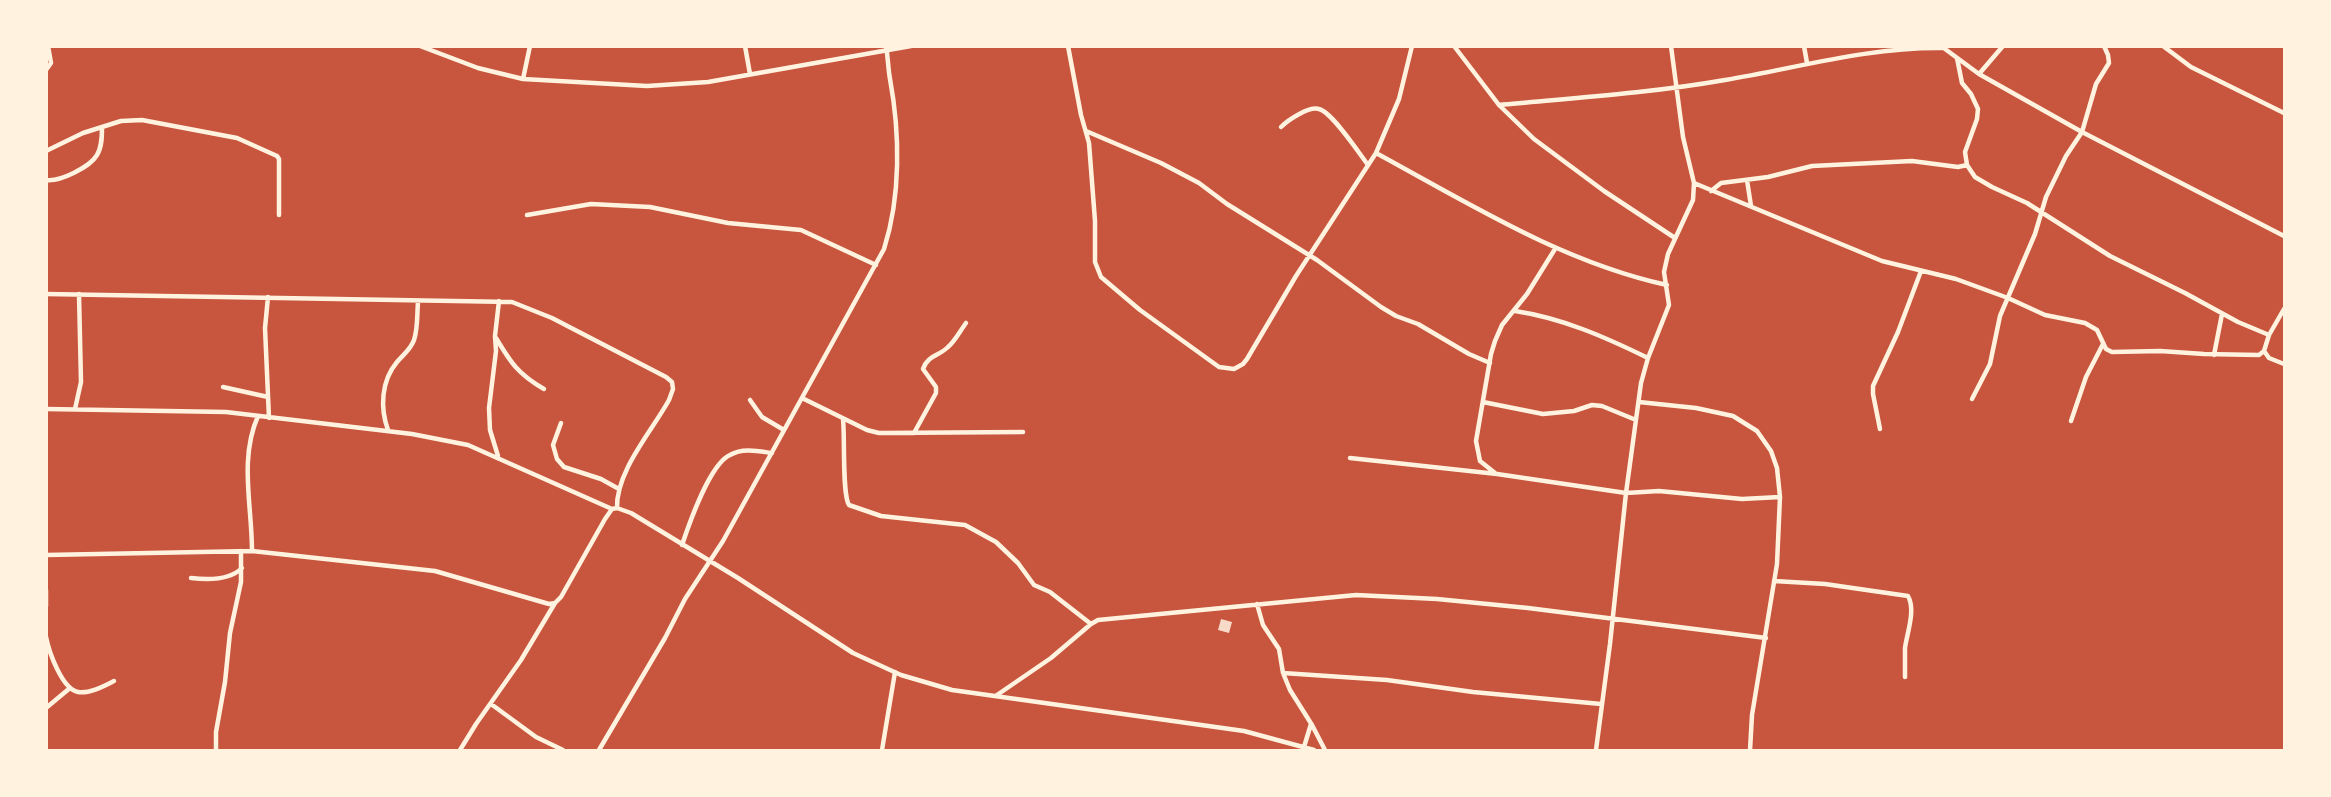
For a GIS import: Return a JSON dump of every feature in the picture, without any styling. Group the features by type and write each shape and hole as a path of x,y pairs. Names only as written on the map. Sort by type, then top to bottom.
{"street":[{"path":"46,70 51,63 48,46"},
{"path":"420,46 478,68 523,79 647,86 681,86 911,46"},
{"path":"523,79 530,46"},
{"path":"745,46 750,74"},
{"path":"1068,46 1086,131 1094,193 1095,262 1101,278 1140,310 1219,367 1234,369 1243,364 1376,153 1399,99 1412,46"},
{"path":"1454,46 1499,105 1534,139 1604,191 1675,238"},
{"path":"1596,750 1639,402 1648,358 1669,305 1664,267 1693,200 1694,183 1683,137 1671,46"},
{"path":"1804,46 1807,63"},
{"path":"1979,74 2002,46"},
{"path":"1972,399 1990,364 2000,316 2035,234 2054,178 2082,132 2096,84 2109,63 2104,46"},
{"path":"2163,46 2191,67 2284,113"},
{"path":"1499,105 1678,88 1807,63 1908,49 1941,47 1979,74 2082,132 2284,236"},
{"path":"599,750 665,638 685,599 711,562 876,265 888,237 897,162 895,97 886,49"},
{"path":"1957,58 1962,83 1971,94 1978,109 1977,119 1965,152 1967,165 1976,177 2041,212 2110,256 2222,314 2269,335"},
{"path":"1281,127 1296,116 1315,108 1321,110 1332,119 1368,165"},
{"path":"46,151 83,134 121,121 142,120 237,138 279,159 279,215"},
{"path":"46,180 54,181 72,173 97,156 102,127"},
{"path":"1086,131 1184,174 1309,256 1380,307 1418,324 1469,354 1490,363"},
{"path":"1376,153 1555,249 1624,275 1667,285"},
{"path":"1711,190 1721,183 1747,180 1812,166 1912,161 1958,167 1967,165"},
{"path":"1747,180 1752,206"},
{"path":"1694,183 1882,261 1956,279 2008,298 2045,315 2078,321 2092,327 2101,336 2106,349 2112,352 2160,351 2214,355 2259,355 2264,351 2269,335 2284,309"},
{"path":"527,215 582,204 650,207 728,222 801,230 876,265"},
{"path":"1497,474 1480,461 1476,441 1491,354 1500,328 1515,311 1555,249"},
{"path":"1880,429 1873,386 1898,332 1921,271"},
{"path":"46,294 418,302 499,301 522,305 552,318 672,382 673,388 669,400 631,463 619,489 614,508 521,660 460,750"},
{"path":"75,409 81,382 79,294"},
{"path":"268,297 266,327 269,418"},
{"path":"498,456 489,421 489,408 499,301"},
{"path":"388,430 383,410 387,378 391,369 408,351 414,340 418,302"},
{"path":"1515,311 1550,318 1591,332 1648,358"},
{"path":"2214,355 2222,314"},
{"path":"914,433 936,393 936,387 923,369 925,364 934,355 947,349 966,323"},
{"path":"495,336 511,364 526,378 544,389"},
{"path":"2071,421 2086,377 2103,344"},
{"path":"2264,351 2269,358 2284,364"},
{"path":"223,387 267,397"},
{"path":"802,398 843,419 879,433 1023,432"},
{"path":"750,400 762,417 784,430"},
{"path":"1483,402 1543,414 1574,411 1592,405 1602,406 1636,420"},
{"path":"1639,402 1717,411 1733,416 1757,431 1771,451 1777,468 1780,497 1774,581 1752,715 1750,750"},
{"path":"46,409 226,412 388,430 468,445 614,508 631,513 853,653 921,682 952,690 1244,731 1314,750"},
{"path":"252,551 248,449 258,416"},
{"path":"843,419 845,495 849,505 881,516 965,525 974,528 1000,545 1018,563 1034,585 1050,592 1091,624"},
{"path":"561,423 553,445 557,459 564,467 619,489"},
{"path":"682,545 703,491 720,462 729,455 746,450 771,453"},
{"path":"1350,458 1497,474 1626,493 1659,491 1742,499 1780,497"},
{"path":"216,750 230,633 242,568 241,551"},
{"path":"46,555 252,551 435,571 539,602 555,603"},
{"path":"191,578 225,577 236,574 242,568"},
{"path":"1774,581 1908,596 1910,617 1905,647 1905,677"},
{"path":"46,590 46,606"},
{"path":"996,696 1051,658 1098,620 1182,614 1356,595 1486,603 1766,638"},
{"path":"1257,604 1263,625 1279,649 1283,674 1292,694 1326,750"},
{"path":"46,637 54,662 70,688 77,692 85,692 114,681"},
{"path":"882,750 895,672"},
{"path":"1283,674 1387,680 1446,689 1601,704"},
{"path":"46,708 70,688"},
{"path":"491,704 536,737 563,750"},
{"path":"1304,747 1311,723"}],"building":[{"path":"1221,619 1232,622 1229,633 1218,630"}]}
